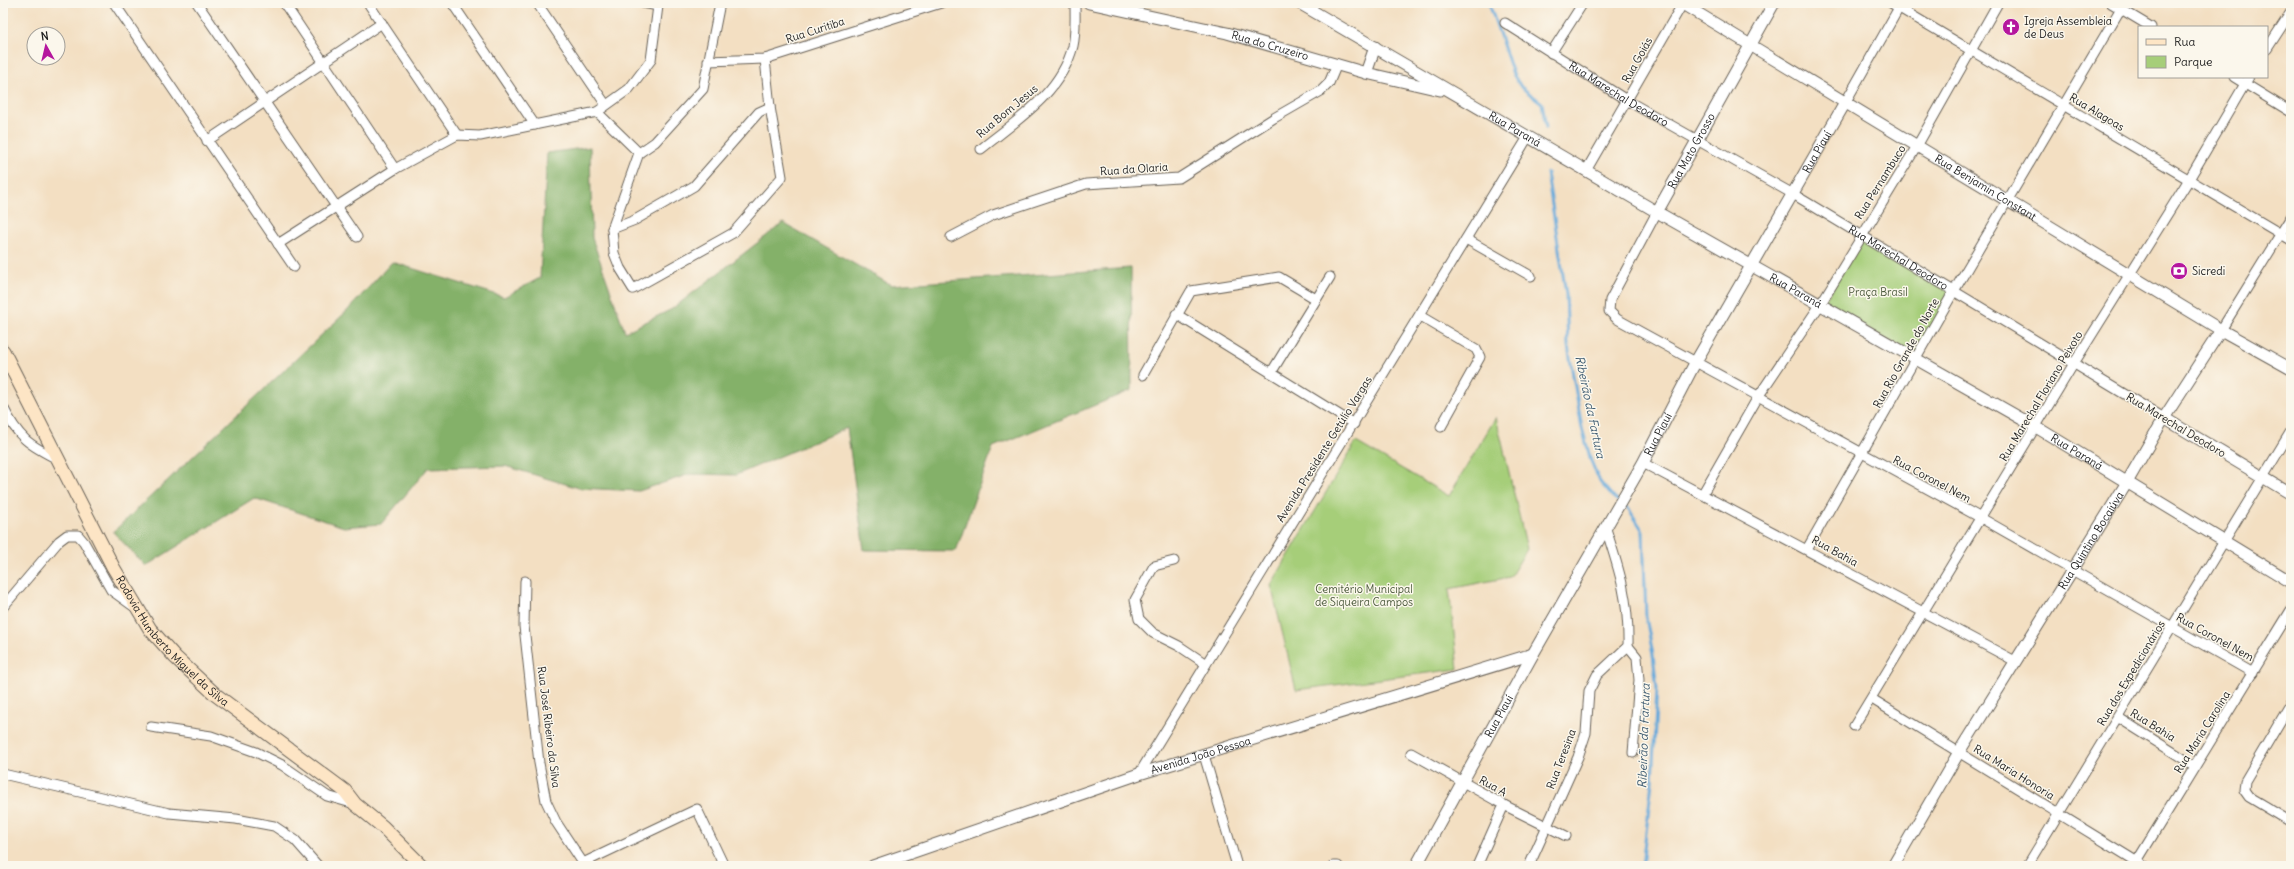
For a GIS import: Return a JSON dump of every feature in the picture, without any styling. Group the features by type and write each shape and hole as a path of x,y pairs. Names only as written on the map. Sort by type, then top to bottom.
{"main road":[{"name":"Rodovia Humberto Miguel da Silva","path":"3,351 113,567 136,608 150,629 175,658 216,695 345,791 355,804 383,827 422,866"}],"street":[{"path":"114,3 294,267"},
{"path":"198,3 357,237"},
{"path":"284,3 395,169"},
{"path":"368,3 457,135"},
{"path":"452,3 536,125"},
{"path":"537,3 606,105"},
{"path":"278,244 395,169 457,135 480,136 597,112 629,89 651,60 658,6 643,3"},
{"path":"720,3 703,89 655,142 638,153 612,229 614,253 620,268 633,289 733,233 782,177 770,107 765,59"},
{"name":"Rua Curitiba","path":"708,61 765,59 941,3"},
{"name":"Rua Bom Jesus","path":"981,149 1044,97 1064,72 1074,45 1075,3"},
{"name":"Rua do Cruzeiro","path":"1089,3 1227,33 1366,73 1450,92"},
{"name":"Rua Paraná","path":"1299,3 1528,137 1587,169 1658,212 2036,427 2126,484 2225,540 2291,582"},
{"path":"1551,53 1583,3"},
{"name":"Rua Benjamin Constant","path":"1682,3 2222,330 2291,369"},
{"name":"Rua Goiás","path":"1587,169 1628,101 1682,3"},
{"name":"Rua Mato Grosso","path":"1610,300 1697,139 1774,3"},
{"name":"Rua Alagoas","path":"1891,3 1901,6 2188,181 2291,240"},
{"name":"Rua Pernambuco","path":"1703,493 1758,397 1820,305 1861,235 1917,146 1970,49 1998,3"},
{"path":"2110,3 2122,6 2150,26"},
{"name":"Rua Piauí","path":"1416,866 1533,654 1643,463 1695,363 1901,6"},
{"name":"Rua Rio Grande do Norte","path":"1807,549 1954,291 2122,6"},
{"path":"2268,47 2291,12"},
{"path":"207,141 382,23"},
{"name":"Rua Marechal Deodoro","path":"1505,23 1628,101 1793,194 2073,365 2291,494"},
{"path":"1366,73 1374,47"},
{"name":"Rua da Olaria","path":"951,237 993,215 1086,184 1179,178 1274,118 1321,91 1329,83 1337,64"},
{"path":"2247,80 2291,112"},
{"name":"Rua Marechal Floriano Peixoto","path":"1854,726 1872,699 1923,611 2073,365 2188,181 2247,80"},
{"path":"612,229 635,220 694,186 759,112 770,107"},
{"path":"597,112 638,153"},
{"name":"Avenida Presidente Getúlio Vargas","path":"1139,774 1528,137"},
{"name":"Rua Quintino Bocaiúva","path":"1893,866 1959,752 2126,484 2164,418 2222,330 2291,217"},
{"path":"1466,239 1531,276"},
{"path":"1143,375 1176,314 1191,291 1279,277 1316,299"},
{"path":"1271,373 1330,277"},
{"name":"Rua Coronel Nem","path":"1610,300 1609,311 1617,319 1981,518 2253,673"},
{"path":"1176,314 1354,424"},
{"path":"1420,316 1476,350 1480,357 1442,427"},
{"path":"3,407 11,424 29,445 60,461"},
{"name":"Rua dos Expedicionários","path":"2028,866 2119,718 2291,431"},
{"name":"Rua Bahia","path":"1643,463 1703,493 2015,661"},
{"path":"1606,528 1621,576 1628,616 1628,646 1637,658 1639,680 1633,753"},
{"path":"3,607 59,541 67,535 78,535 84,542 111,590 136,608"},
{"path":"1174,561 1154,566 1135,600 1139,619 1153,633 1178,646 1206,664"},
{"name":"Rua José Ribeiro da Silva","path":"525,581 524,626 539,763 546,801 556,822 584,865"},
{"name":"Rua Maria Carolina","path":"2138,865 2195,766 2291,610"},
{"name":"Rua Teresina","path":"1529,866 1586,733 1589,691 1597,675 1628,646"},
{"name":"Avenida João Pessoa","path":"873,866 1139,774 1533,654"},
{"name":"Rua Maria Honoria","path":"1872,699 2138,865"},
{"path":"2291,703 2245,781 2244,790 2249,797 2291,822"},
{"name":"Rua Bahia","path":"2119,718 2195,766"},
{"path":"151,727 211,736 256,752 282,765 327,796 355,804"},
{"name":"Rua A","path":"1411,753 1504,805 1566,836"},
{"path":"1204,755 1237,866"},
{"path":"3,774 169,814 236,819 274,826 295,840 318,866"},
{"path":"1477,866 1504,805"},
{"path":"584,865 697,809 724,866"},
{"path":"1333,866 1338,866"}],"green space":[{"path":"590,147 592,238 625,332 672,309 783,223 891,285 1131,268 1132,390 993,447 956,551 864,550 847,428 736,475 690,474 639,491 579,488 505,466 428,468 381,524 344,527 254,498 146,566 113,532 348,310 392,262 504,297 540,278 547,153"},
{"name":"Praça Brasil","path":"1861,238 1951,292 1916,356 1823,304"},
{"name":"Cemitério Municipal de Siqueira Campos","path":"1496,417 1527,549 1510,577 1449,589 1458,669 1296,690 1271,585 1356,442 1449,496"}],"waterway":[{"name":"Ribeirão da Fartura","path":"1489,3 1513,74 1521,87 1542,103 1546,128"},
{"name":"Ribeirão da Fartura","path":"1547,173 1566,294 1568,346 1582,428 1591,461 1600,482 1613,497 1628,508 1643,531 1646,617 1657,689 1652,782 1642,866"}],"place":[{"name":"Igreja Assembleia de Deus","path":"2011,27"},
{"name":"Sicredi","path":"2179,271"}]}
